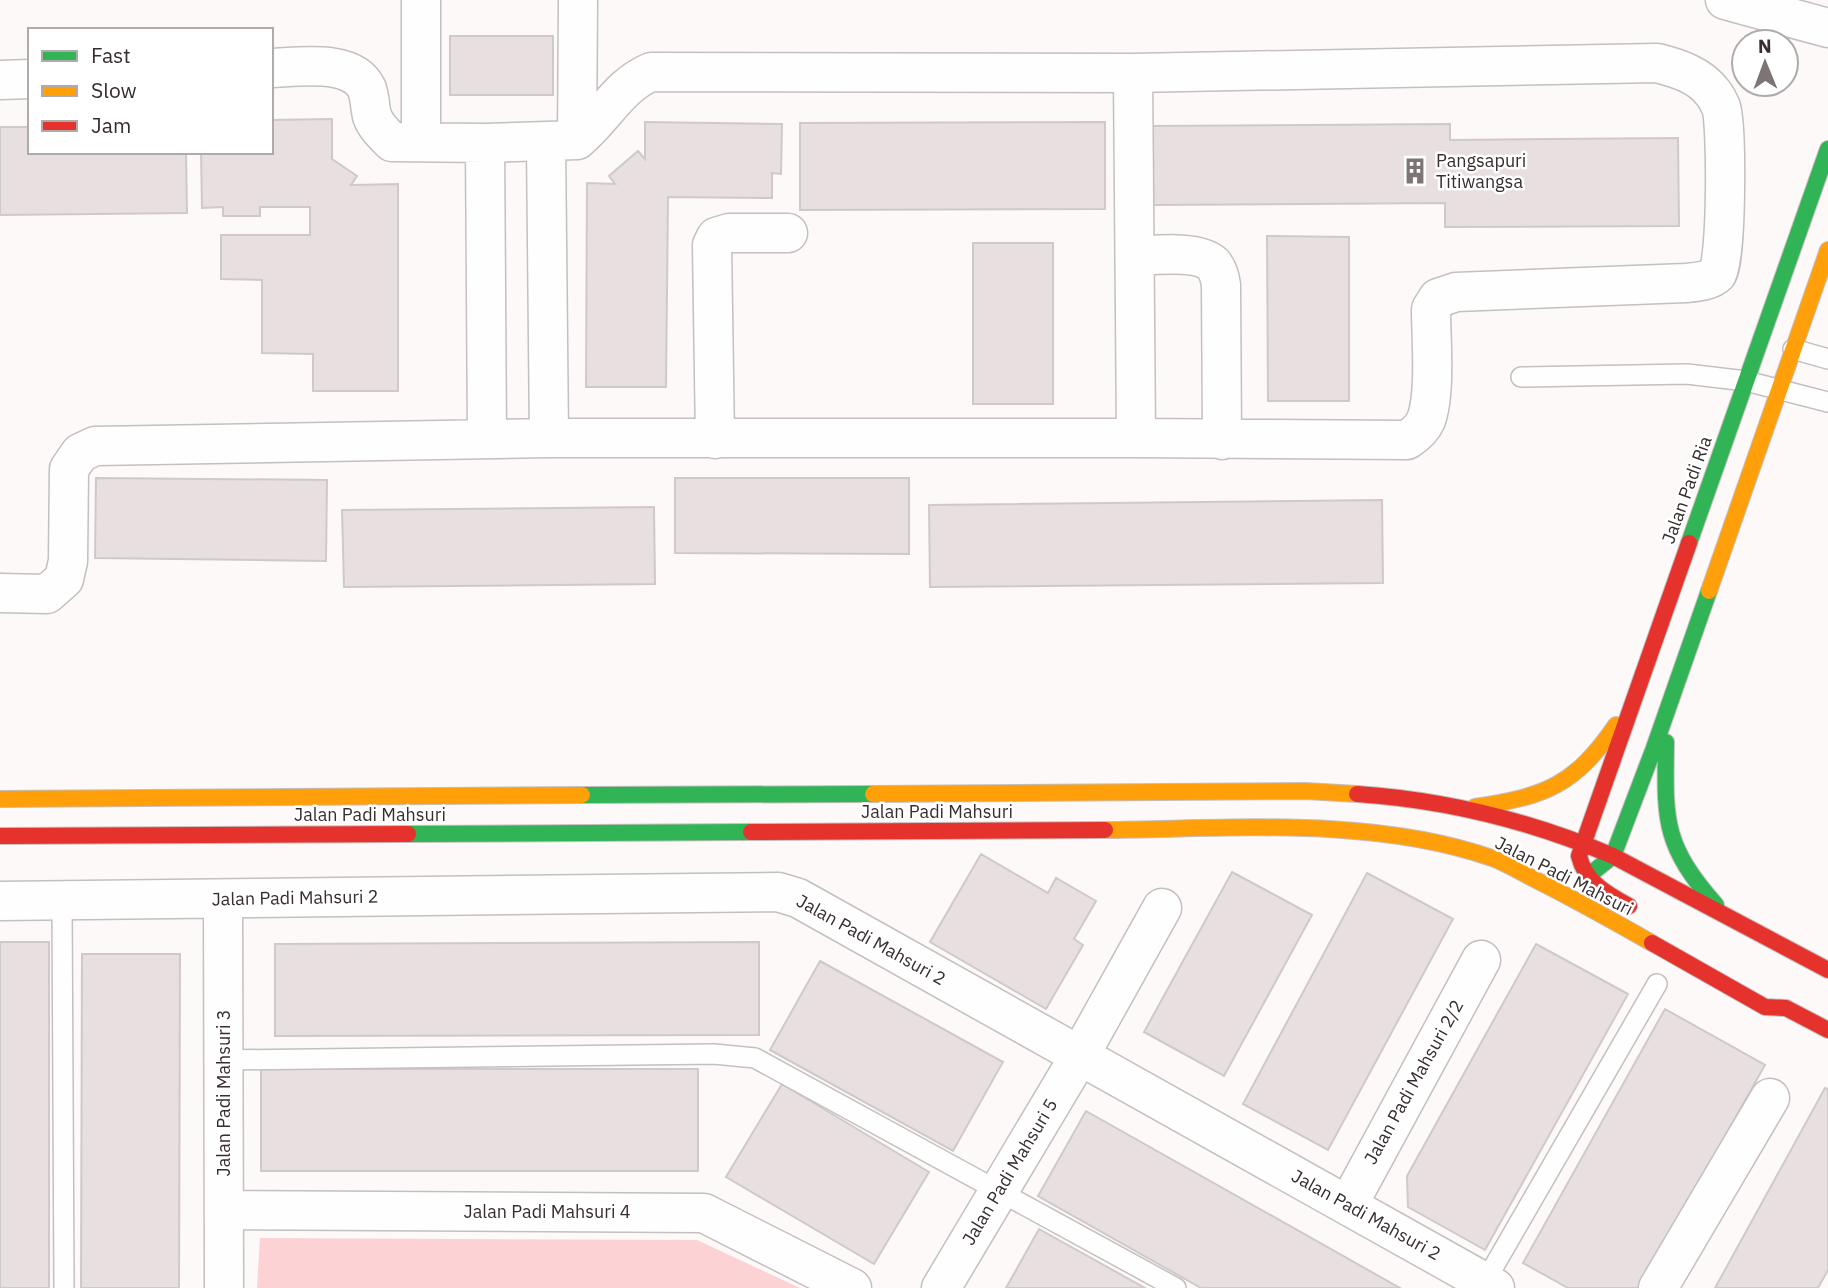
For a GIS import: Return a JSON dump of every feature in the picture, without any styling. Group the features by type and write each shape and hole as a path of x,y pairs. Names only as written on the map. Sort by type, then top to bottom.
{"main road":[{"name":"Jalan Padi Ria","path":"1583,843 1828,149"},
{"path":"1495,859 1586,874 1603,866 1613,856 1667,712 1828,250"},
{"path":"1470,808 1535,796 1552,790 1574,773 1610,735 1634,698"},
{"path":"1667,712 1664,782 1671,835 1692,876 1725,915"},
{"name":"Jalan Padi Mahsuri","path":"0,799 1305,791 1382,796 1470,808 1583,843 1613,856 1828,970"},
{"name":"Jalan Padi Mahsuri","path":"0,836 1307,829 1383,834 1444,843 1495,859 1587,906 1765,1007 1786,1008 1828,1030"},
{"path":"1583,843 1579,856 1580,866 1600,890 1649,918"},
{"path":"1766,988 1786,1008"}],"street":[{"path":"421,0 421,142"},
{"path":"549,438 562,141 578,0"},
{"path":"1725,0 1828,28"},
{"path":"0,593 47,594 64,579 68,561 69,469 80,453 95,446 549,438 1407,440 1418,432 1425,421 1430,394 1431,309 1438,298 1456,292 1686,283 1709,279 1717,274 1721,264 1724,237 1721,108 1713,92 1693,76 1675,67 1657,63 1133,73 651,72 618,94 589,130 562,141 485,144 392,142 377,128 366,87 356,75 328,66 273,68"},
{"path":"1133,73 1136,438"},
{"path":"0,80 28,79"},
{"path":"485,144 487,439"},
{"path":"715,439 712,246 716,237 729,233 788,233"},
{"path":"1135,256 1193,256 1212,263 1219,274 1222,440"},
{"name":"Jalan Padi Mahsuri 2","path":"0,901 778,892 798,898 1348,1205 1487,1286"},
{"name":"Jalan Padi Mahsuri 3","path":"223,899 224,1288"},
{"name":"Jalan Padi Mahsuri 5","path":"941,1288 1080,1055 1162,908"},
{"name":"Jalan Padi Mahsuri 2/2","path":"1348,1205 1481,960"},
{"path":"1658,1288 1770,1098"},
{"name":"Jalan Padi Mahsuri 4","path":"225,1210 704,1213 852,1288"}],"lane":[{"path":"1793,349 1828,359"},
{"path":"1521,377 1665,373 1746,381 1828,402"},
{"path":"62,901 64,1288"},
{"path":"1487,1286 1657,984"},
{"path":"224,1060 714,1054 755,1058 1176,1288"}],"shaded area":[{"path":"260,1238 697,1240 800,1288 257,1288"}],"building":[{"path":"450,36 553,36 553,95 450,95"},
{"path":"332,119 332,159 357,176 351,185 398,184 398,391 313,391 313,354 262,353 262,280 221,279 221,235 310,235 310,207 260,207 260,216 223,216 223,207 202,208 201,154 273,154 273,120"},
{"path":"645,122 782,124 781,174 772,173 772,198 668,197 666,387 586,387 587,183 615,184 609,176 638,151 645,159"},
{"path":"1105,122 1105,209 800,210 800,123"},
{"name":"Pangsapuri Titiwangsa","path":"1450,124 1450,140 1678,138 1679,226 1445,227 1445,203 1152,205 1151,126"},
{"path":"0,127 28,127 28,154 186,154 187,213 0,215"},
{"path":"1267,236 1349,237 1349,401 1268,401"},
{"path":"973,243 1053,243 1053,404 973,404"},
{"path":"96,478 327,480 326,561 95,558"},
{"path":"675,478 909,478 909,554 675,553"},
{"path":"1382,500 1383,583 930,587 929,505"},
{"path":"654,507 655,584 344,587 342,510"},
{"path":"981,854 1048,893 1056,878 1096,901 1074,939 1083,945 1046,1009 930,942"},
{"path":"1232,872 1312,915 1224,1076 1144,1032"},
{"path":"1367,873 1453,919 1328,1150 1243,1104"},
{"path":"0,942 49,942 49,1288 0,1288"},
{"path":"759,942 759,1035 275,1036 275,944"},
{"path":"1536,944 1628,994 1485,1250 1408,1207 1407,1176"},
{"path":"82,954 180,954 179,1288 81,1288"},
{"path":"820,961 1003,1062 953,1151 770,1050"},
{"path":"1665,1009 1765,1065 1640,1288 1568,1288 1523,1263"},
{"path":"261,1069 698,1069 698,1171 261,1171"},
{"path":"782,1084 929,1172 874,1264 726,1177"},
{"path":"1825,1088 1828,1089 1828,1270 1818,1288 1715,1288"},
{"path":"1086,1111 1400,1288 1201,1288 1038,1196"},
{"path":"1039,1229 1145,1288 1006,1288"}],"traffic: fast":[{"path":"1689,543 1828,149"},
{"path":"1593,872 1613,856 1709,591"},
{"path":"1666,742 1666,791 1670,830 1685,865 1716,905"},
{"path":"582,795 873,794"},
{"path":"408,834 751,832"}],"traffic: slow":[{"path":"1709,591 1828,250"},
{"path":"1475,807 1521,798 1556,785 1586,762 1616,725"},
{"path":"873,794 1305,791 1357,794"},
{"path":"0,799 582,795"},
{"path":"1105,830 1251,827 1350,830 1446,845 1504,863 1652,943"}],"traffic: jam":[{"path":"1629,906 1605,892 1592,880 1579,856 1689,543"},
{"path":"1357,794 1456,807 1551,832 1613,856 1828,970"},
{"path":"751,832 1105,830"},
{"path":"0,836 408,834"},
{"path":"1652,943 1765,1007 1786,1008 1828,1030"}],"place":[{"name":"Pangsapuri Titiwangsa","path":"1415,171"}]}
